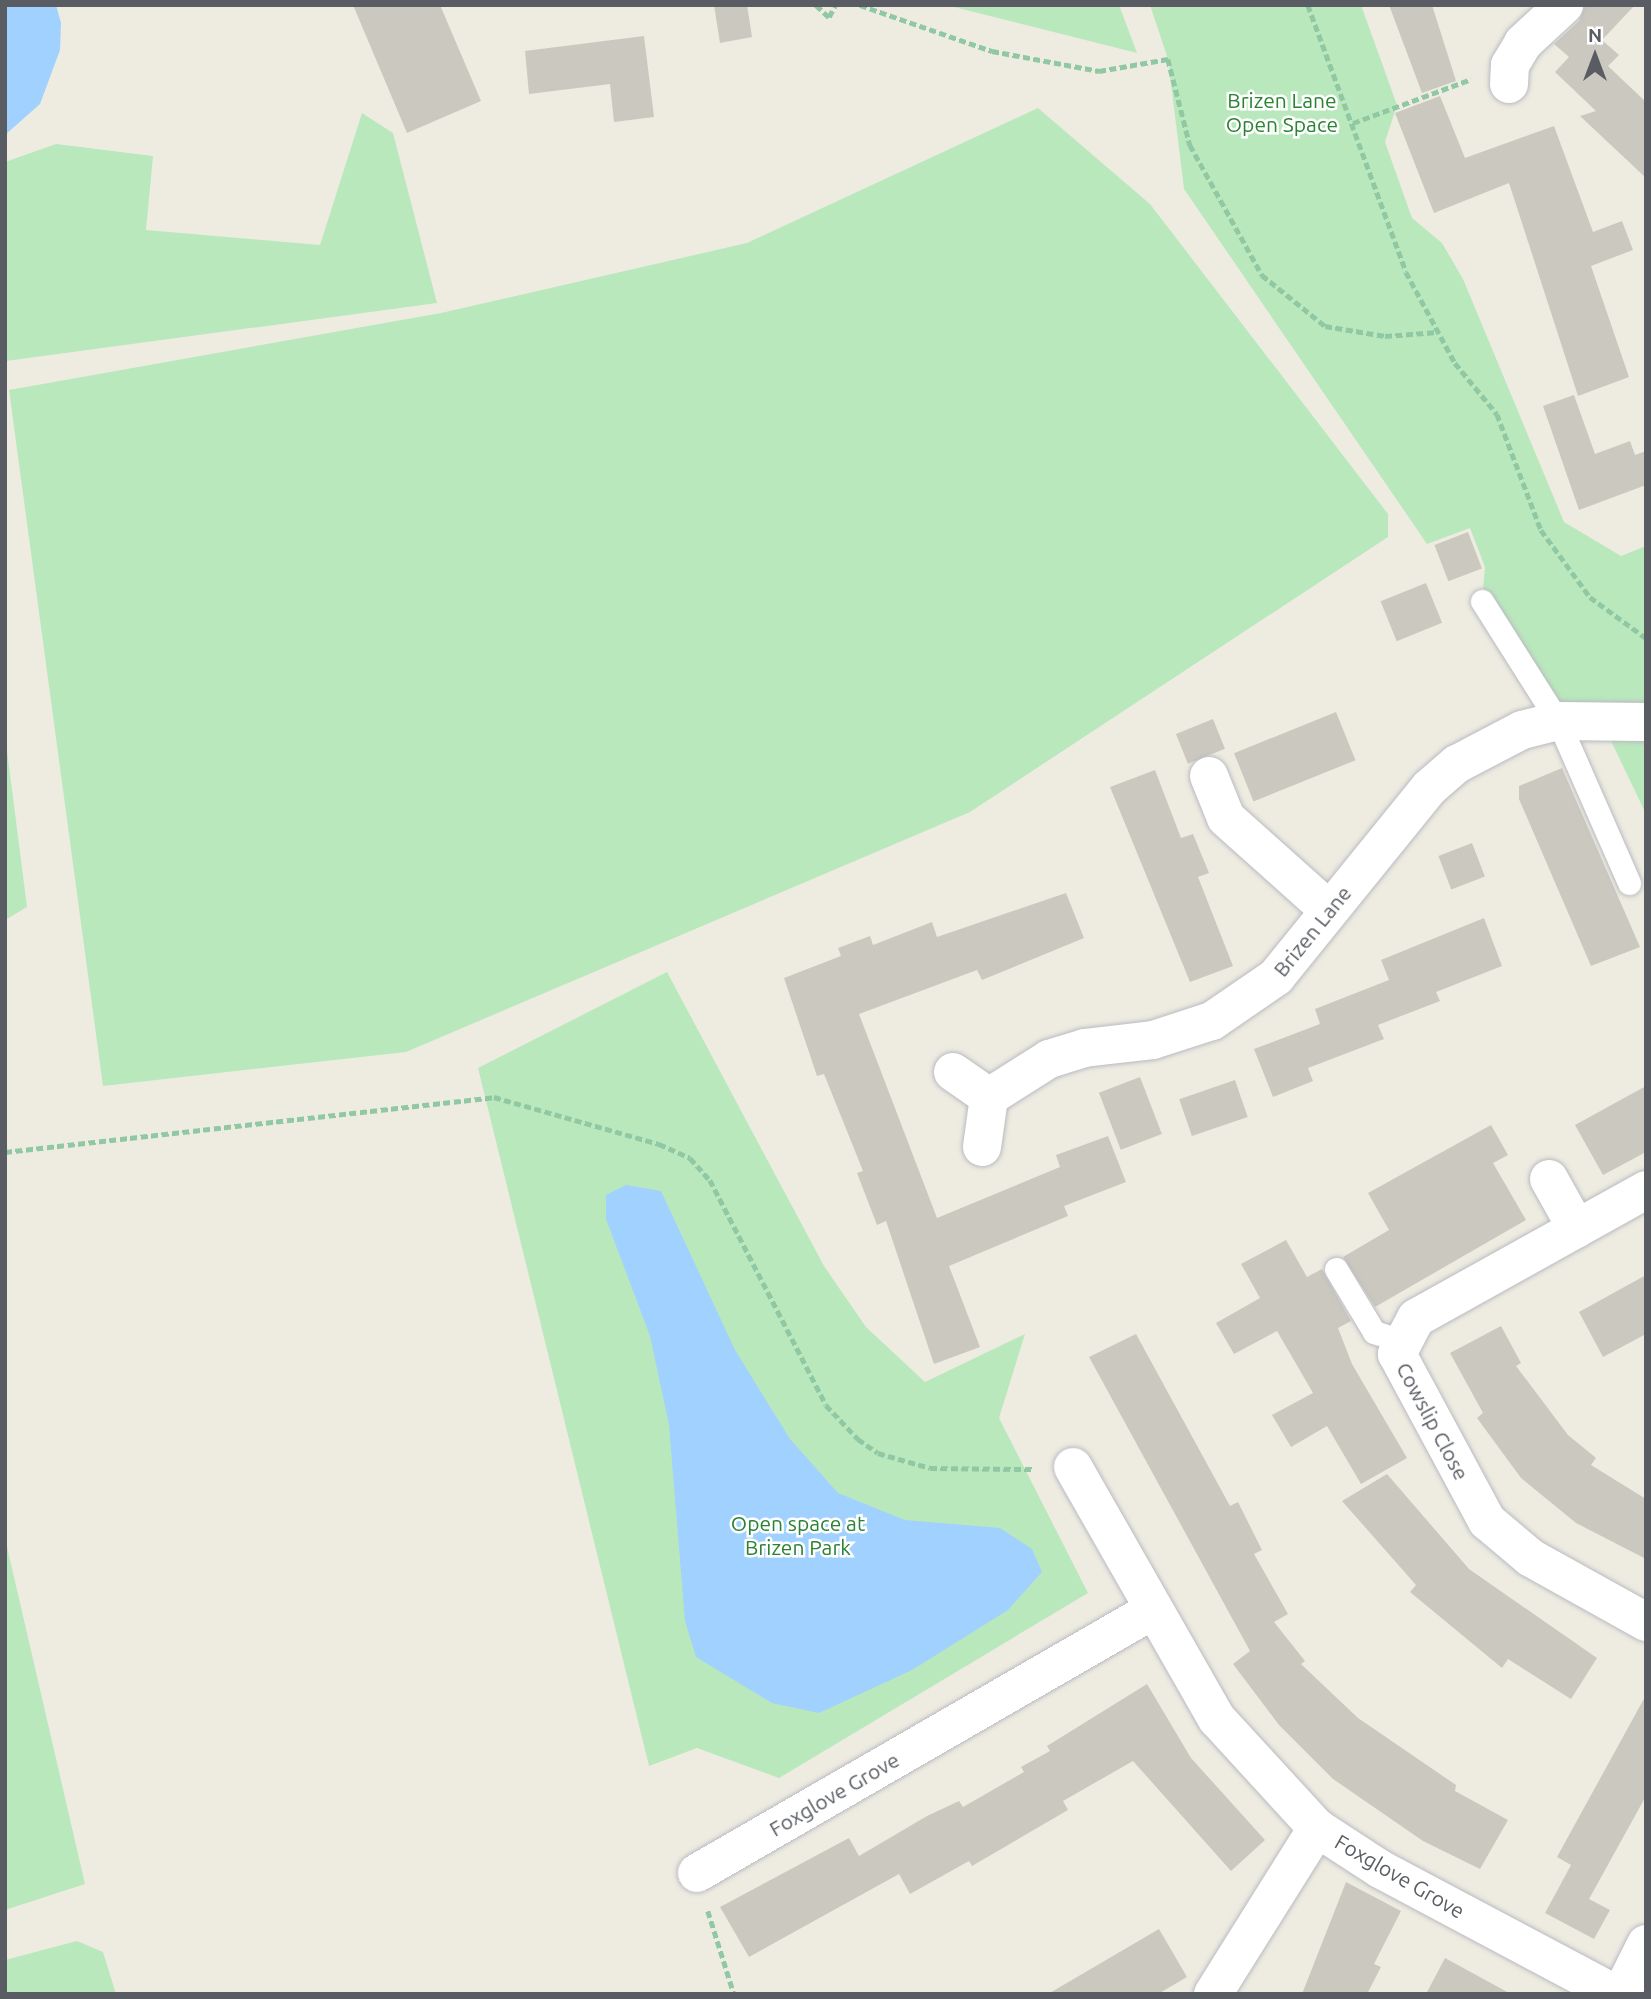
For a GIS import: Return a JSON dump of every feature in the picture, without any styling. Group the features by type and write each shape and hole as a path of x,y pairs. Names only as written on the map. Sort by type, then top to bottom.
{"street":[{"path":"1509,74 1524,43 1564,5"},
{"name":"Brizen Lane","path":"989,1097 1049,1059 1084,1048 1153,1040 1212,1021 1276,977 1429,788 1457,764 1522,730 1558,721 1646,722"},
{"path":"1209,776 1226,818 1329,910"},
{"path":"953,1072 989,1097 982,1147"},
{"path":"1549,1179 1577,1229"},
{"name":"Cowslip Close","path":"1646,1190 1430,1309 1399,1340 1401,1368 1487,1521 1531,1558 1646,1622"},
{"name":"Foxglove Grove","path":"1073,1467 1217,1719 1318,1828 1380,1869 1615,1994"},
{"name":"Foxglove Grove","path":"696,1873 1153,1610"},
{"path":"1213,1994 1318,1828"},
{"path":"1621,1994 1646,1944"}],"lane":[{"path":"1482,601 1558,721 1629,883"},
{"path":"1336,1269 1374,1332 1399,1340"}],"path":[{"path":"816,5 829,17 835,5"},
{"path":"860,5 992,51 1099,71 1168,59 1191,145 1262,275 1325,326 1385,336 1438,332"},
{"path":"1308,5 1406,272 1438,332 1497,414 1541,530 1590,597 1646,638"},
{"path":"1353,123 1509,74"},
{"path":"5,1152 494,1097 659,1144 690,1158 710,1180 826,1405 858,1439 903,1463 930,1468 1073,1467"},
{"path":"696,1873 734,1994"}],"green space":[{"path":"946,5 1119,5 1137,53"},
{"name":"Brizen Lane Open Space","path":"1150,5 1361,5 1397,105 1385,142 1412,218 1442,243 1463,279 1564,522 1621,556 1646,546 1646,814 1600,718 1558,721 1482,601 1485,567 1470,528 1427,544 1184,189 1168,59"},
{"path":"1038,108 1150,204 1388,514 1388,537 970,812 406,1052 103,1086 9,390 441,313 747,243"},
{"path":"362,113 393,133 437,303 6,361 5,162 56,144 153,156 146,230 320,245"},
{"path":"5,735 27,907 5,920"},
{"name":"Open space at Brizen Park","path":"667,972 824,1266 866,1327 925,1382 1025,1334 999,1418 1088,1593 779,1778 697,1748 649,1766 478,1068"},
{"path":"5,1538 85,1884 5,1910"},
{"path":"77,1941 103,1952 116,1994 5,1994 5,1960"}],"water":[{"path":"5,5 56,5 61,23 60,50 40,104 5,135"},
{"path":"626,1185 661,1191 735,1350 790,1439 838,1493 905,1520 1000,1528 1032,1549 1042,1572 1008,1610 912,1670 819,1713 772,1703 696,1657 685,1621 669,1425 650,1336 606,1219 606,1195"}],"building":[{"path":"353,5 440,5 481,101 407,133"},
{"path":"714,5 747,5 752,37 720,43"},
{"path":"1389,5 1432,5 1456,81 1422,93"},
{"path":"1585,5 1635,5 1602,40 1619,55 1608,66 1646,102 1646,178 1580,116 1596,111 1555,72 1569,57 1554,44 1579,21"},
{"path":"644,36 654,117 614,122 610,84 529,94 525,51"},
{"path":"1440,96 1465,158 1554,126 1593,232 1622,221 1633,250 1591,266 1629,377 1578,396 1509,183 1434,213 1395,113"},
{"path":"1574,395 1595,454 1630,441 1635,455 1646,451 1646,485 1579,510 1543,406"},
{"path":"1468,532 1482,568 1448,581 1434,545"},
{"path":"1426,583 1442,623 1397,641 1381,601"},
{"path":"1336,712 1355,760 1253,801 1234,753"},
{"path":"1213,719 1225,749 1188,764 1176,734"},
{"path":"1562,768 1640,947 1591,966 1519,799 1519,786"},
{"path":"1155,770 1181,838 1193,834 1209,873 1198,877 1233,966 1190,982 1110,787"},
{"path":"1472,843 1485,877 1451,890 1438,856"},
{"path":"1066,893 1084,938 982,980 977,970 859,1014 937,1218 1060,1167 1056,1155 1108,1136 1126,1182 1064,1206 1068,1216 949,1266 980,1347 934,1364 886,1221 877,1225 857,1173 863,1171 824,1074 817,1076 784,978 841,956 838,948 870,936 873,945 932,922 937,937"},
{"path":"1484,918 1502,966 1436,992 1440,1001 1378,1025 1384,1039 1308,1068 1313,1081 1273,1097 1254,1049 1320,1024 1315,1009 1389,980 1381,960"},
{"path":"1140,1077 1162,1134 1121,1150 1099,1093"},
{"path":"1235,1080 1248,1117 1192,1136 1179,1099"},
{"path":"1646,1086 1646,1152 1603,1175 1575,1125"},
{"path":"1491,1125 1508,1155 1493,1163 1526,1220 1375,1307 1343,1257 1389,1230 1368,1193"},
{"path":"1286,1240 1307,1277 1322,1269 1351,1321 1338,1328 1352,1364 1407,1458 1361,1484 1327,1426 1291,1447 1272,1415 1313,1393 1277,1331 1234,1354 1216,1323 1260,1298 1241,1264"},
{"path":"1646,1275 1646,1334 1603,1357 1579,1312"},
{"path":"1501,1326 1521,1363 1516,1366 1568,1435 1596,1458 1591,1465 1646,1499 1646,1559 1576,1523 1521,1478 1477,1418 1483,1413 1450,1353"},
{"path":"1136,1334 1230,1506 1238,1502 1262,1550 1254,1554 1288,1614 1274,1622 1305,1661 1301,1664 1358,1718 1456,1785 1455,1791 1508,1820 1480,1869 1423,1841 1333,1779 1279,1725 1233,1664 1250,1651 1089,1357"},
{"path":"1387,1474 1469,1569 1597,1658 1571,1699 1508,1659 1502,1668 1410,1592 1416,1585 1342,1501"},
{"path":"1147,1684 1191,1758 1265,1840 1231,1871 1133,1761 1063,1801 1068,1810 972,1866 969,1861 910,1894 899,1874 749,1957 720,1907 849,1838 859,1856 927,1816 959,1801 963,1807 1024,1772 1021,1767 1050,1751 1047,1746"},
{"path":"1646,1695 1646,1796 1589,1899 1610,1910 1594,1939 1545,1913 1571,1865 1557,1857"},
{"path":"1346,1882 1401,1911 1374,1964 1381,1967 1367,1994 1302,1994"},
{"path":"1159,1929 1187,1977 1158,1994 1048,1994"},
{"path":"1445,1958 1511,1994 1426,1994"}]}
